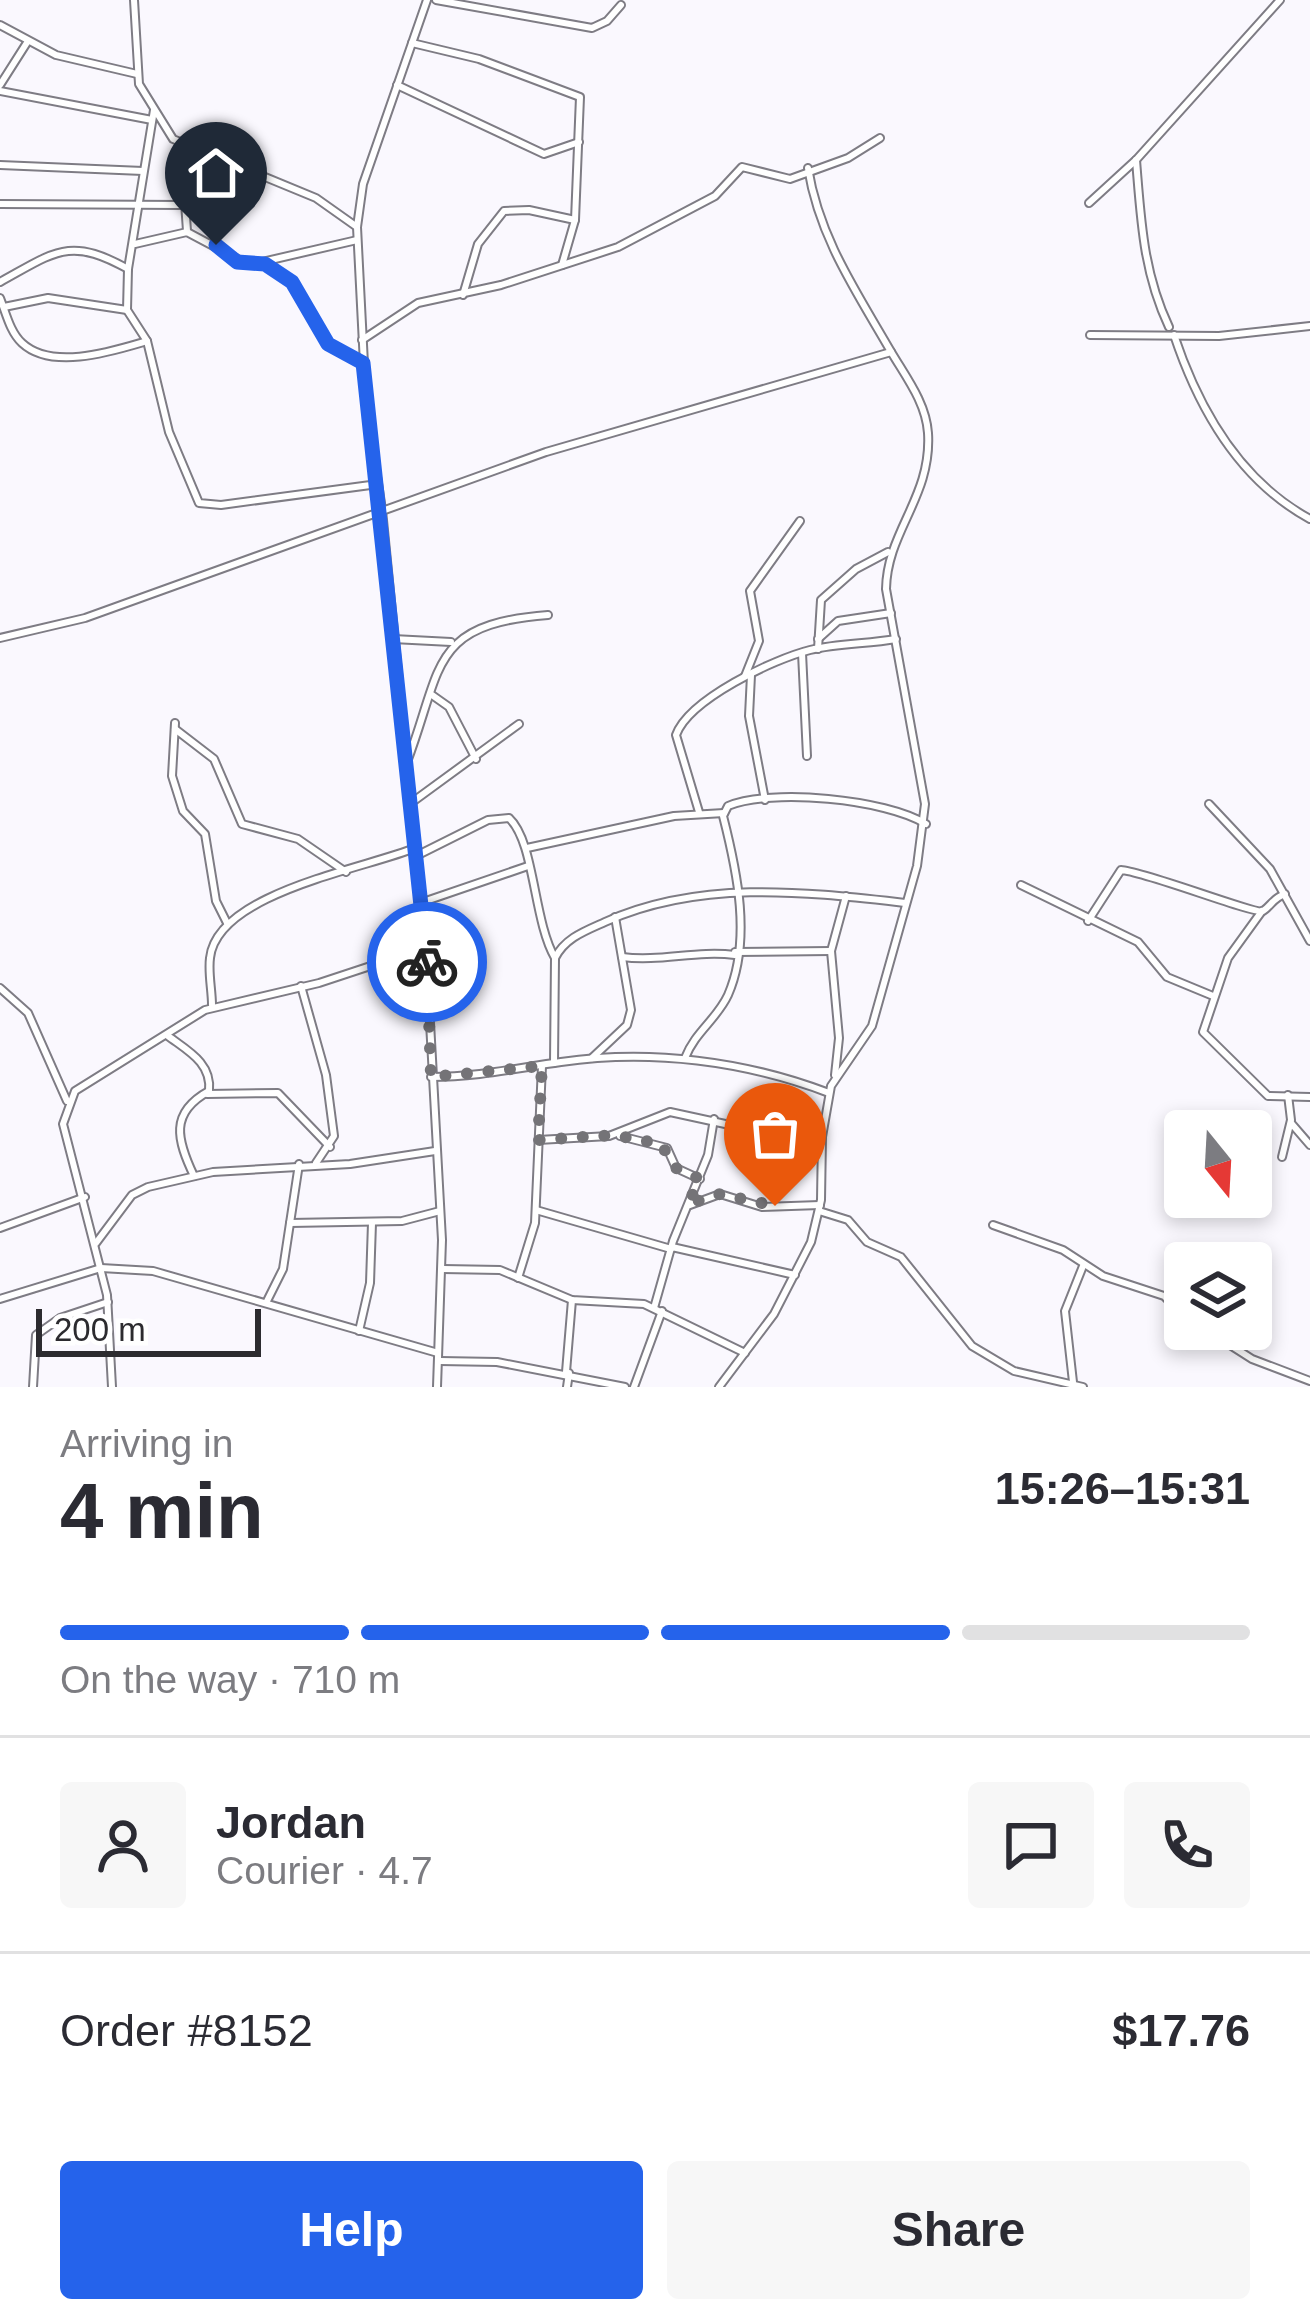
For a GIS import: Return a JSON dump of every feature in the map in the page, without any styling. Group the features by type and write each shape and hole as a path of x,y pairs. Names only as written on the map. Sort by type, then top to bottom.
{"street":[{"path":"134,0 137,74 154,110 181,145 316,198 357,227"},
{"path":"427,0 363,184 357,240 363,363 382,510 430,1016 440,1211 437,1387"},
{"path":"436,0 592,28 608,21 621,5"},
{"path":"1089,203 1136,160 1280,0"},
{"path":"0,25 56,55 137,74"},
{"path":"28,41 0,88 152,121"},
{"path":"412,43 479,59 577,94 584,104 574,220 562,265"},
{"path":"397,85 544,154 580,142"},
{"path":"154,110 128,269 127,310 147,341 170,431 199,503 220,505 378,484"},
{"path":"362,340 418,303 464,295 618,247 715,196 742,167 790,178 848,158 880,138"},
{"path":"181,145 187,232"},
{"path":"1136,160 1142,252 1151,290 1169,327"},
{"path":"0,165 143,171"},
{"path":"719,1387 795,1274 819,1208 829,1093 872,1026 926,824 886,573 892,551 922,494 928,462 922,408 817,216 808,168"},
{"path":"0,203 184,205"},
{"path":"464,295 478,244 504,211 530,210 574,220"},
{"path":"134,244 187,232 206,238 237,262 265,264 357,240"},
{"path":"0,282 69,247 90,250 128,269"},
{"path":"265,264 292,282 328,344 363,363"},
{"path":"0,298 16,336 34,351 96,356 147,341"},
{"path":"4,308 48,298 127,310"},
{"path":"1090,335 1310,326"},
{"path":"1174,335 1210,415 1245,471 1310,519"},
{"path":"0,638 85,618 598,435 891,352"},
{"path":"765,801 757,782 749,716 748,676 759,641 749,591 800,520"},
{"path":"818,644 818,609 830,589 892,551"},
{"path":"699,812 678,727 748,676 818,644 838,621 891,614"},
{"path":"406,765 445,652 455,641 488,625 548,615"},
{"path":"393,639 455,641"},
{"path":"818,644 896,639"},
{"path":"802,653 807,756"},
{"path":"431,694 449,707 476,759"},
{"path":"410,803 519,724"},
{"path":"227,923 216,901 205,835 183,811 172,776 175,726 214,759 242,824 298,839 346,872"},
{"path":"526,848 699,812 724,813 734,803 765,801 828,799 880,805 926,824"},
{"path":"1209,804 1257,852 1310,941"},
{"path":"685,1058 700,1028 727,998 735,954 740,893 724,813"},
{"path":"212,1006 210,958 227,923 293,888 416,852 500,817 520,829 554,958 554,1063"},
{"path":"421,903 528,866"},
{"path":"1088,921 1121,870 1262,911"},
{"path":"1021,885 1138,942 1167,977 1213,996"},
{"path":"554,958 562,945 615,917 668,901 740,893 906,903"},
{"path":"1285,894 1262,911 1228,958 1203,1028 1207,1039 1268,1096 1310,1097"},
{"path":"836,1078 839,1037 831,951 846,896"},
{"path":"591,1060 629,1017 615,917"},
{"path":"112,1387 108,1302 63,1124 68,1100 88,1081 212,1006 301,986 425,948"},
{"path":"622,957 831,951"},
{"path":"388,959 430,1016"},
{"path":"301,986 328,1089 334,1136 316,1163"},
{"path":"0,988 28,1012 68,1100"},
{"path":"166,1035 206,1068 210,1084 184,1107 177,1135 194,1176"},
{"path":"431,1077 591,1060 685,1058 791,1078 829,1093"},
{"path":"518,1278 535,1210 542,1066"},
{"path":"202,1094 278,1093 330,1147"},
{"path":"1282,1157 1291,1123 1288,1095"},
{"path":"614,1135 670,1112 762,1132 822,1137"},
{"path":"0,1299 101,1268 153,1271 267,1301 438,1357 568,1373 630,1387 658,1309 671,1248 700,1179 714,1119"},
{"path":"1291,1123 1310,1145"},
{"path":"538,1140 614,1135 661,1144 676,1168 700,1179"},
{"path":"95,1244 132,1195 194,1176 316,1163 350,1164 435,1151"},
{"path":"267,1301 280,1283 299,1165"},
{"path":"688,1204 720,1194 762,1207 819,1208 848,1220 867,1242 902,1258 972,1346 1014,1371 1083,1387"},
{"path":"0,1228 85,1197"},
{"path":"535,1210 671,1248 795,1274"},
{"path":"290,1223 371,1223 440,1211"},
{"path":"359,1331 370,1283 371,1223"},
{"path":"993,1225 1064,1250 1083,1266 1164,1296"},
{"path":"1072,1382 1065,1311 1083,1266"},
{"path":"441,1269 500,1270 572,1300 658,1309 745,1353"},
{"path":"567,1387 572,1300"},
{"path":"33,1387 36,1335 60,1318 108,1302"},
{"path":"1238,1350 1310,1381"}],"way so far":[{"path":"427,962 431,1077 520,1072 542,1066 538,1140 614,1135 661,1144 676,1168 700,1179 688,1204 720,1194 762,1207 775,1206"}],"route":[{"path":"216,245 237,262 265,264 292,282 320,336 363,363 427,962"}]}
